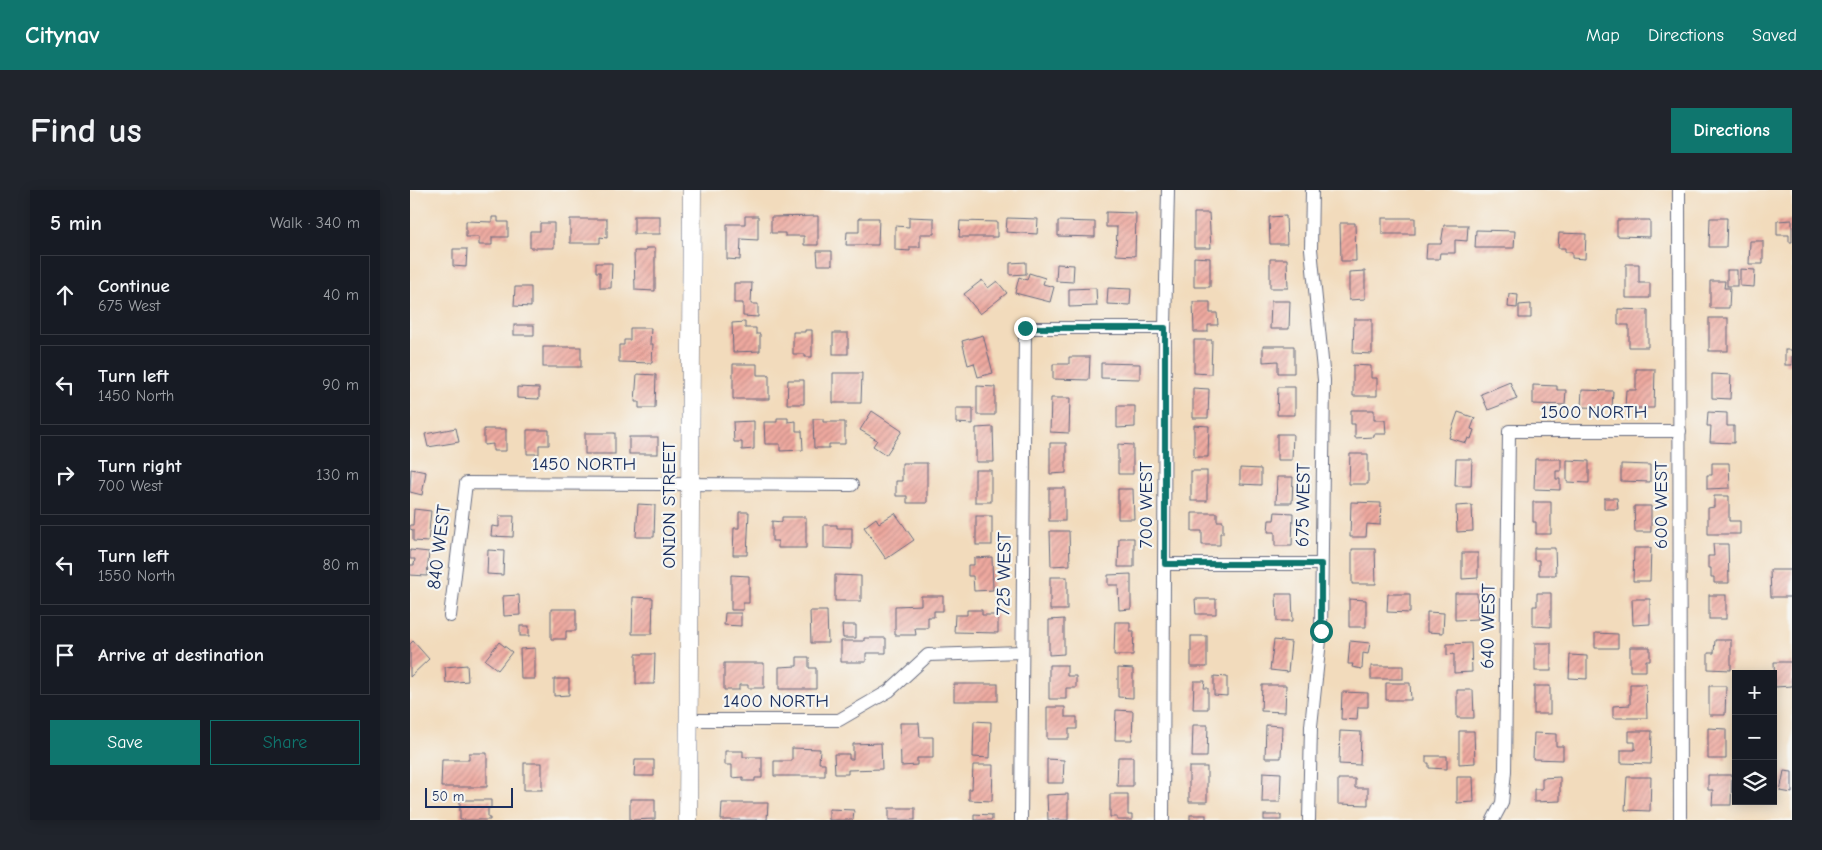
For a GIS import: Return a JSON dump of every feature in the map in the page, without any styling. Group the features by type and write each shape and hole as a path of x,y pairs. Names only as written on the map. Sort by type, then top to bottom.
{"street":[{"name":"ONION STREET","path":"688,820 692,190"},
{"name":"700 WEST","path":"1163,820 1165,328 1168,190"},
{"name":"675 WEST","path":"1309,820 1311,726 1321,631 1324,380 1311,249 1312,190"},
{"name":"600 WEST","path":"1679,190 1680,820"},
{"name":"725 WEST","path":"1022,820 1025,328 1165,328"},
{"name":"1500 NORTH","path":"1509,431 1680,431"},
{"name":"640 WEST","path":"1493,820 1502,803 1505,771 1509,431"},
{"name":"1450 NORTH","path":"466,483 852,485"},
{"name":"840 WEST","path":"450,616 466,483"},
{"path":"1165,564 1321,564"},
{"name":"1400 NORTH","path":"689,720 839,720 889,691 928,655 1022,652"}],"building":[{"path":"1106,212 1136,213 1135,256 1116,255 1117,227 1106,227"},
{"path":"1194,213 1209,213 1211,248 1194,248"},
{"path":"634,216 660,216 660,234 634,234"},
{"path":"745,216 758,216 758,240 741,239 740,260 727,259 727,224 745,224"},
{"path":"818,216 818,245 804,245 804,236 785,236 785,233 771,233 771,217"},
{"path":"1286,216 1287,244 1270,244 1269,217"},
{"path":"492,217 498,217 498,222 508,222 508,237 492,237 492,245 479,245 479,237 466,237 466,221 492,222"},
{"path":"909,217 934,218 934,234 920,234 920,247 910,247 910,251 895,250 895,226 909,227"},
{"path":"859,218 879,218 878,245 846,245 847,232 859,232"},
{"path":"1007,218 1038,219 1037,234 1006,232"},
{"path":"1382,218 1415,218 1415,234 1382,234"},
{"path":"1710,218 1727,218 1726,247 1709,247"},
{"path":"570,219 607,219 607,238 600,237 600,243 570,243"},
{"path":"1617,220 1650,220 1650,237 1617,236"},
{"path":"1792,220 1792,242 1789,242 1789,235 1777,235 1777,221"},
{"path":"960,221 997,222 997,237 959,237"},
{"path":"1058,221 1095,222 1095,237 1058,236"},
{"path":"540,223 554,223 554,248 530,248 530,231 540,231"},
{"path":"1340,223 1355,223 1356,261 1341,261"},
{"path":"1444,225 1468,225 1467,241 1455,240 1455,253 1440,253 1439,259 1426,259 1427,244 1441,244"},
{"path":"1476,230 1515,231 1514,248 1475,248"},
{"path":"1559,233 1586,234 1585,259 1572,258 1572,252 1565,252 1565,248 1558,248"},
{"path":"1750,241 1763,241 1763,264 1749,264"},
{"path":"646,248 655,248 655,291 635,290 634,251 646,251"},
{"path":"453,249 467,249 466,267 453,266"},
{"path":"817,251 832,251 832,265 818,265"},
{"path":"1194,257 1210,258 1210,287 1194,287"},
{"path":"1270,259 1287,259 1288,288 1270,288"},
{"path":"1026,262 1026,274 1010,275 1010,263"},
{"path":"596,263 612,263 611,288 600,288 600,272 596,272"},
{"path":"1057,264 1074,265 1073,282 1056,281"},
{"path":"1626,264 1639,264 1639,283 1650,283 1650,298 1626,298"},
{"path":"1740,269 1755,270 1754,287 1740,286"},
{"path":"1727,270 1737,270 1737,286 1727,286"},
{"path":"1365,271 1365,299 1349,300 1349,272"},
{"path":"1029,273 1045,278 1043,284 1054,287 1050,302 1015,293 1019,277 1027,280"},
{"path":"982,280 988,288 997,281 1007,293 980,314 964,294"},
{"path":"1710,281 1725,281 1724,288 1730,288 1729,308 1710,308"},
{"path":"734,283 752,283 751,304 758,304 758,317 743,316 743,303 734,303"},
{"path":"515,287 531,287 531,307 514,306"},
{"path":"1096,288 1097,306 1069,307 1069,289"},
{"path":"1108,288 1131,289 1130,305 1107,304"},
{"path":"1509,294 1518,295 1517,308 1508,307"},
{"path":"1271,301 1290,301 1289,329 1270,329"},
{"path":"1193,302 1210,302 1210,313 1217,313 1218,325 1208,325 1208,332 1194,332"},
{"path":"1531,304 1531,318 1519,318 1519,305"},
{"path":"1618,309 1648,310 1648,347 1629,347 1629,325 1618,325"},
{"path":"1709,318 1728,318 1728,351 1709,351"},
{"path":"1354,319 1372,319 1372,354 1353,353"},
{"path":"745,322 745,328 756,328 756,334 760,334 760,351 733,352 732,323"},
{"path":"514,325 534,325 534,335 514,335"},
{"path":"630,328 651,328 650,344 653,344 652,363 619,362 619,345 624,345 624,340 630,340"},
{"path":"805,330 812,330 812,357 805,357 805,354 793,354 793,332 805,332"},
{"path":"833,333 848,333 848,354 833,354"},
{"path":"983,335 993,373 978,377 974,363 968,365 962,341"},
{"path":"1194,340 1212,340 1211,374 1194,373"},
{"path":"1263,346 1294,346 1294,373 1278,373 1278,361 1263,362"},
{"path":"543,347 581,347 581,367 543,367"},
{"path":"1785,350 1792,350 1792,365 1785,365"},
{"path":"1069,357 1090,357 1089,380 1053,379 1053,364 1069,364"},
{"path":"1101,363 1140,364 1140,379 1101,378"},
{"path":"733,364 757,364 757,375 769,375 769,399 733,399"},
{"path":"1353,365 1371,366 1371,378 1377,378 1377,396 1353,396"},
{"path":"1636,369 1655,369 1654,408 1625,408 1626,390 1636,390"},
{"path":"833,373 862,373 861,403 833,403"},
{"path":"637,374 656,375 655,408 639,408 639,402 635,402"},
{"path":"1712,374 1731,375 1730,399 1712,398"},
{"path":"788,380 804,380 804,404 787,404"},
{"path":"1510,382 1517,399 1488,410 1481,394"},
{"path":"1533,385 1557,386 1557,390 1566,390 1565,405 1533,404"},
{"path":"977,386 995,387 995,415 977,415"},
{"path":"517,387 539,388 539,399 517,398"},
{"path":"1278,387 1295,387 1295,415 1277,415"},
{"path":"1193,388 1209,389 1208,418 1193,418"},
{"path":"1582,390 1613,391 1612,408 1581,407"},
{"path":"1051,398 1070,398 1069,433 1050,432"},
{"path":"1117,406 1135,406 1135,427 1117,428"},
{"path":"956,408 973,408 973,424 956,423"},
{"path":"1351,410 1374,410 1374,420 1385,420 1386,434 1374,434 1374,437 1355,438 1355,424 1351,424"},
{"path":"872,411 902,431 886,455 873,446 877,440 860,430"},
{"path":"1458,412 1475,418 1471,429 1474,430 1471,439 1468,438 1466,443 1449,438"},
{"path":"1708,412 1727,413 1727,426 1734,426 1734,443 1710,442 1711,426 1707,426"},
{"path":"777,418 788,418 788,422 796,421 796,431 802,431 803,450 780,451 780,444 765,444 764,422 777,422"},
{"path":"813,419 823,419 823,422 845,422 845,444 829,444 829,448 814,448"},
{"path":"754,421 754,449 742,450 742,442 734,442 733,422"},
{"path":"1194,425 1209,426 1208,457 1194,457"},
{"path":"993,427 994,462 976,462 976,428"},
{"path":"456,428 459,442 428,447 425,434"},
{"path":"484,429 506,429 506,451 493,451 493,444 484,445"},
{"path":"527,430 549,430 549,445 539,445 539,454 527,454"},
{"path":"585,433 615,433 615,454 585,454"},
{"path":"1277,434 1293,434 1292,460 1277,460"},
{"path":"629,437 658,437 658,454 629,454"},
{"path":"1050,443 1066,443 1066,473 1050,474"},
{"path":"1118,444 1133,445 1133,474 1118,474"},
{"path":"1350,454 1368,454 1368,484 1349,484"},
{"path":"1456,459 1472,459 1471,486 1455,486"},
{"path":"1535,459 1561,459 1561,471 1556,471 1556,479 1560,479 1560,490 1534,489"},
{"path":"1567,460 1589,461 1589,483 1567,482"},
{"path":"902,463 927,463 927,503 907,503 907,496 896,496 896,481 902,481"},
{"path":"1712,463 1729,463 1730,488 1707,489 1707,475 1712,475"},
{"path":"1621,464 1650,465 1650,482 1621,481"},
{"path":"1240,468 1261,469 1261,485 1240,484"},
{"path":"411,469 426,472 422,495 410,492"},
{"path":"975,470 991,470 991,502 975,502"},
{"path":"1191,471 1207,471 1207,501 1191,501"},
{"path":"1277,477 1293,477 1292,503 1276,503"},
{"path":"1049,488 1065,488 1065,521 1049,521"},
{"path":"1118,489 1133,489 1134,519 1118,519"},
{"path":"1714,496 1729,496 1729,521 1740,521 1740,534 1708,534 1708,508 1714,507"},
{"path":"1604,498 1617,498 1618,509 1604,509"},
{"path":"1351,502 1381,503 1380,525 1367,524 1366,537 1350,537"},
{"path":"1533,502 1551,502 1551,534 1536,534 1536,522 1533,522"},
{"path":"638,504 655,505 654,537 636,537"},
{"path":"1472,505 1473,531 1457,532 1456,506"},
{"path":"1634,506 1651,506 1651,532 1635,532"},
{"path":"414,509 431,511 428,542 413,541 413,530 410,529 410,525 413,525"},
{"path":"739,512 749,512 747,555 733,555 734,528 739,528"},
{"path":"1275,512 1293,513 1292,546 1275,546 1275,532 1268,532 1269,520 1274,520"},
{"path":"895,513 914,540 886,559 864,527 876,518 879,523"},
{"path":"1192,513 1217,513 1217,521 1223,521 1220,545 1202,545 1202,531 1192,531"},
{"path":"499,516 514,516 513,537 491,536 492,526 499,527"},
{"path":"976,516 992,516 992,545 976,545"},
{"path":"782,517 806,517 806,548 778,548 778,541 772,541 772,521 782,522"},
{"path":"824,525 837,525 837,528 852,528 852,549 824,548"},
{"path":"1050,531 1069,531 1070,565 1051,566"},
{"path":"1119,538 1134,538 1134,567 1118,567"},
{"path":"1713,544 1728,544 1729,583 1714,583 1714,577 1711,577 1711,568 1708,568 1708,556 1714,556"},
{"path":"1534,548 1555,548 1556,575 1539,575 1539,560 1534,560"},
{"path":"1634,548 1651,548 1650,581 1633,581"},
{"path":"1352,549 1375,549 1376,584 1352,584"},
{"path":"410,550 429,552 427,576 410,575 410,565 414,565 415,559 410,559"},
{"path":"488,550 504,551 503,575 487,574"},
{"path":"1462,553 1478,553 1478,578 1462,579"},
{"path":"992,557 993,590 974,591 973,576 968,576 968,565 974,565 974,558"},
{"path":"1770,570 1792,570 1792,597 1771,597"},
{"path":"1131,574 1131,609 1119,610 1118,585 1108,585 1108,575"},
{"path":"731,575 749,576 749,603 743,603 743,610 731,610"},
{"path":"835,575 861,576 861,601 835,601"},
{"path":"1050,577 1067,577 1067,610 1050,610"},
{"path":"1455,593 1477,593 1478,619 1455,620"},
{"path":"1537,593 1551,593 1551,627 1533,626 1533,606 1537,606"},
{"path":"1276,594 1292,594 1293,621 1277,621"},
{"path":"1388,594 1410,594 1410,613 1387,612"},
{"path":"519,595 520,615 504,616 503,596"},
{"path":"1709,595 1726,595 1726,619 1709,619"},
{"path":"921,596 943,596 943,611 934,611 934,617 928,617 928,628 915,628 916,635 895,635 895,606 921,605"},
{"path":"633,597 653,598 652,634 632,634"},
{"path":"1195,599 1216,599 1216,614 1196,614"},
{"path":"1349,599 1366,600 1366,627 1349,627"},
{"path":"1632,599 1650,599 1650,624 1633,625"},
{"path":"551,609 576,609 576,631 566,631 566,639 551,639"},
{"path":"967,610 982,610 982,615 998,615 998,633 954,632 955,615 967,615"},
{"path":"810,611 827,611 828,643 811,643"},
{"path":"1427,612 1444,613 1443,633 1427,632"},
{"path":"725,613 741,613 741,626 724,625"},
{"path":"1064,619 1064,654 1049,655 1049,620"},
{"path":"1115,622 1130,622 1130,631 1134,631 1133,655 1114,655"},
{"path":"842,625 856,625 856,638 843,638"},
{"path":"520,626 529,626 529,636 520,636"},
{"path":"1595,633 1618,634 1618,648 1595,648"},
{"path":"1191,636 1207,636 1207,667 1191,667"},
{"path":"864,638 886,638 886,653 866,653 866,662 841,662 841,641 864,641"},
{"path":"1274,640 1291,642 1288,672 1270,670"},
{"path":"1715,640 1731,640 1731,670 1708,669 1708,653 1714,653"},
{"path":"413,641 429,659 410,677 410,644"},
{"path":"1350,641 1370,643 1368,654 1363,653 1362,669 1352,667 1353,664 1348,664"},
{"path":"499,642 512,652 498,670 485,660"},
{"path":"1471,643 1472,672 1454,673 1454,654 1447,655 1447,644"},
{"path":"1535,643 1551,643 1551,671 1535,671"},
{"path":"1630,647 1650,647 1650,660 1646,660 1646,671 1630,671"},
{"path":"535,648 535,679 521,679 520,649"},
{"path":"636,654 655,654 654,684 636,684"},
{"path":"1570,655 1587,656 1587,679 1569,678"},
{"path":"797,657 809,657 809,668 816,668 816,689 779,689 779,667 797,666"},
{"path":"1774,662 1792,662 1792,686 1777,687 1777,670 1774,670"},
{"path":"724,663 764,663 764,688 748,688 748,685 739,685 739,690 724,690"},
{"path":"467,665 468,681 446,683 445,667"},
{"path":"1049,665 1067,665 1067,676 1076,676 1076,688 1066,688 1066,699 1049,699"},
{"path":"1371,666 1403,666 1403,679 1371,679"},
{"path":"1118,668 1133,669 1133,698 1118,697"},
{"path":"1214,676 1227,677 1227,696 1214,695"},
{"path":"554,679 569,679 569,695 554,696"},
{"path":"1194,681 1205,681 1204,688 1208,688 1208,709 1193,709"},
{"path":"1386,683 1410,683 1411,700 1386,700"},
{"path":"954,684 998,684 998,701 954,701"},
{"path":"1630,684 1646,684 1647,718 1613,718 1613,706 1630,705"},
{"path":"1262,685 1286,685 1285,712 1261,711"},
{"path":"1534,686 1550,686 1550,714 1534,714"},
{"path":"1709,686 1726,686 1725,715 1709,715"},
{"path":"1457,690 1473,690 1474,718 1457,718"},
{"path":"1342,692 1368,693 1368,707 1358,707 1357,720 1341,719"},
{"path":"1047,707 1065,707 1065,717 1077,717 1077,729 1069,729 1069,739 1047,739"},
{"path":"1116,710 1133,711 1132,740 1115,740"},
{"path":"974,721 991,722 990,758 973,757"},
{"path":"900,723 919,723 920,737 933,737 933,758 917,758 917,765 901,766"},
{"path":"1193,725 1208,725 1207,757 1192,757"},
{"path":"1266,725 1282,726 1281,758 1265,758"},
{"path":"1708,728 1726,729 1726,759 1708,759"},
{"path":"1340,731 1361,732 1360,765 1339,764"},
{"path":"1459,731 1474,731 1475,763 1459,764"},
{"path":"1629,731 1652,731 1651,764 1621,763 1621,750 1635,750 1635,742 1629,742"},
{"path":"1534,733 1556,734 1556,746 1563,746 1563,760 1533,759"},
{"path":"881,743 882,769 848,770 848,774 835,774 834,754 849,754 849,759 853,759 853,744"},
{"path":"792,748 820,749 819,763 825,763 825,776 774,776 774,761 792,761"},
{"path":"725,751 743,751 743,757 762,757 762,778 755,778 755,781 743,781 743,777 732,778 732,765 725,765"},
{"path":"469,753 487,753 487,787 441,787 442,760 469,760"},
{"path":"1426,756 1447,756 1447,769 1429,768 1429,763 1426,763"},
{"path":"1118,757 1133,757 1133,786 1117,786"},
{"path":"1047,759 1064,760 1063,783 1047,783"},
{"path":"635,760 654,760 654,776 634,776"},
{"path":"524,763 542,763 542,790 524,790"},
{"path":"973,765 993,765 992,801 969,800 969,789 972,789"},
{"path":"1189,767 1207,767 1207,802 1189,802"},
{"path":"1784,771 1792,772 1792,793 1780,791"},
{"path":"1263,772 1281,773 1280,802 1262,802"},
{"path":"1708,775 1732,775 1731,805 1712,805 1713,790 1708,790"},
{"path":"1457,777 1473,777 1474,802 1457,803"},
{"path":"1560,777 1560,801 1534,802 1534,789 1542,789 1542,778"},
{"path":"1627,777 1651,777 1650,811 1625,810"},
{"path":"1338,779 1355,779 1355,788 1368,788 1368,805 1338,804"},
{"path":"1068,794 1068,820 1048,820 1047,795"},
{"path":"1110,794 1128,794 1128,815 1132,815 1132,820 1117,820 1117,817 1110,817"},
{"path":"630,799 655,799 655,819 630,820"},
{"path":"460,800 491,800 491,808 488,808 488,818 490,820 460,820"},
{"path":"722,803 768,803 767,820 721,820"},
{"path":"889,808 915,808 915,820 889,820"},
{"path":"829,809 854,810 853,820 829,820"},
{"path":"974,814 992,815 992,820 974,820"},
{"path":"1190,815 1206,815 1206,820 1190,820"},
{"path":"1264,815 1281,815 1281,820 1264,820"}],"route":[{"path":"1025,328 1165,328 1165,564 1321,564 1321,631"}]}
